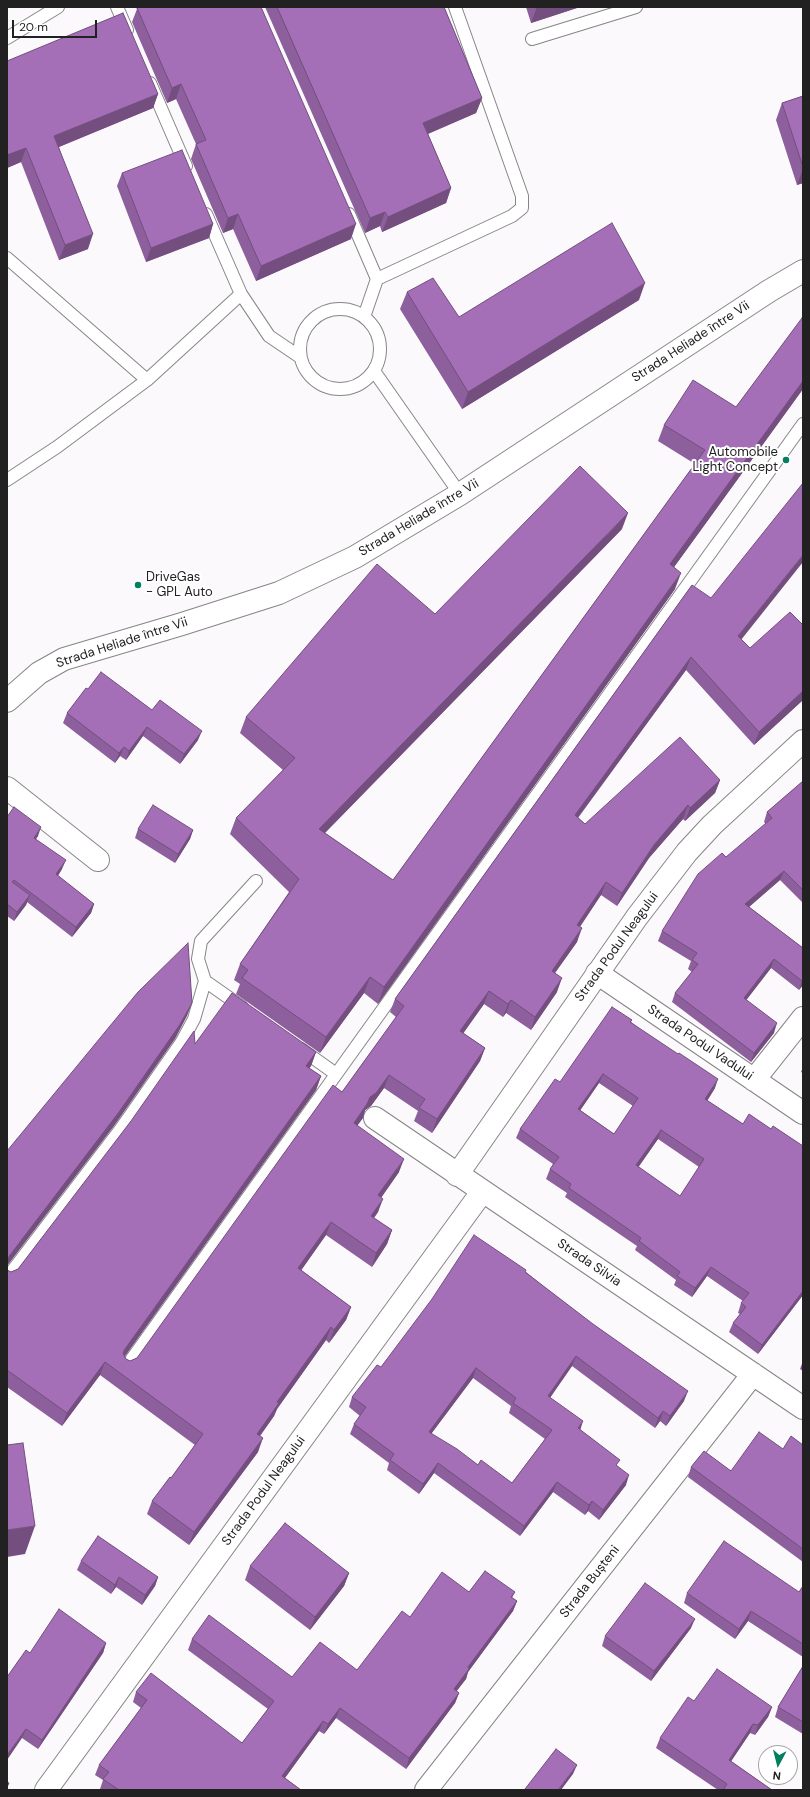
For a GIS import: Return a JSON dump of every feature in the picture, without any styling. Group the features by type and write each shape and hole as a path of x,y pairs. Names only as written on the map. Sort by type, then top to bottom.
{"street":[{"name":"Strada Heliade între Vii","path":"7,701 39,673 64,659 182,624 279,592 355,557 460,494 762,295 803,271"},
{"name":"Strada Podul Neagului","path":"457,1175 597,973 637,917 687,852 712,825 803,741"},
{"path":"7,788 98,860"},
{"name":"Strada Podul Vadului","path":"597,973 803,1113"},
{"path":"754,1080 803,1018"},
{"name":"Strada Silvia","path":"375,1118 482,1192 803,1408"},
{"name":"Strada Podul Neagului","path":"46,1790 482,1192"},
{"name":"Strada Bușteni","path":"426,1790 753,1374"}],"lane":[{"path":"7,38 58,7"},
{"path":"117,7 133,43"},
{"path":"364,317 378,279 512,216 522,208 522,196 455,7"},
{"path":"532,40 636,7"},
{"path":"145,72 191,179"},
{"path":"342,200 378,279"},
{"path":"201,201 241,294 269,336 300,357"},
{"path":"7,258 147,380"},
{"path":"7,480 57,447 147,380 241,294"},
{"path":"333,310 349,310 364,317 374,328 380,342 380,356 374,371 363,382 348,389 332,389 317,383 306,372 300,357 300,341 306,326 318,315 333,310"},
{"path":"374,371 460,494"},
{"path":"126,1367 803,424"},
{"path":"7,1278 120,1130 181,1043 194,1019 205,981 198,958 201,941 256,881"},
{"path":"205,981 249,1012"},
{"path":"292,1043 336,1074"}],"building":[{"path":"261,7 356,224 261,266 238,214 228,218 196,144 206,140 181,84 172,88 137,8"},
{"path":"277,7 444,7 482,98 423,123 451,188 388,217 385,212 370,218"},
{"path":"123,13 158,94 54,136 93,234 65,245 26,148 7,155 7,61"},
{"path":"803,96 803,167 782,103"},
{"path":"182,150 213,224 151,248 122,173"},
{"path":"612,223 645,283 468,392 407,292 433,278 459,317"},
{"path":"802,318 803,381 670,564 681,573 384,987 370,977 326,1037 242,978 248,970 240,964 299,879 236,818 295,758 246,717 377,564 435,614 580,466 628,513 319,829 393,880 705,450 664,425 693,380 736,407"},
{"path":"803,483 803,555 738,636 750,648 790,612 803,625 803,691 759,732 691,657 575,815 585,824 680,737 720,780 690,808 688,805 654,845 622,893 606,882 577,925 582,928 552,971 562,978 535,1017 511,1000 508,1004 489,991 460,1031 485,1048 437,1119 419,1108 425,1099 389,1075 376,1093 370,1097 354,1123 404,1159 378,1195 383,1199 371,1216 392,1230 376,1253 331,1222 298,1268 351,1307 334,1330 331,1327 277,1402 279,1403 257,1434 263,1438 194,1532 152,1501 203,1434 105,1362 67,1413 7,1370 7,1270 11,1272 18,1269 131,1121 194,1031 195,1044 232,993 316,1052 306,1066 321,1076 125,1349 123,1353 126,1359 130,1361 137,1358 333,1085 342,1092 404,1006 395,999 692,585 711,598"},
{"path":"101,672 152,710 160,700 202,731 184,754 147,727 129,751 124,747 119,753 67,713 86,688 88,689"},
{"path":"803,781 803,890 784,871 745,904 803,948 803,980 802,981 774,959 744,998 777,1023 754,1053 675,993 698,964 692,960 697,953 662,931 698,874 722,853 726,857 772,818 767,812"},
{"path":"153,805 193,830 178,854 138,829"},
{"path":"14,807 41,827 34,838 66,860 56,874 94,904 76,927 14,880 12,882 30,895 17,912 7,904 7,817"},
{"path":"188,943 192,1003 179,1026 119,1112 7,1259 7,1151 138,992"},
{"path":"612,1007 632,1020 630,1022 718,1079 705,1099 743,1124 749,1114 771,1129 773,1126 803,1146 803,1291 762,1345 733,1323 746,1307 741,1303 749,1293 711,1267 695,1288 677,1276 680,1272 639,1241 641,1238 569,1188 571,1184 550,1169 559,1157 520,1129 555,1079 560,1082","holes":["603,1074 638,1098 614,1134 578,1109","661,1130 704,1159 680,1196 636,1165"]},
{"path":"474,1235 526,1270 525,1272 593,1324 688,1391 670,1416 663,1411 658,1418 576,1356 548,1396 583,1421 578,1428 620,1460 616,1465 629,1475 603,1510 592,1501 589,1505 557,1482 524,1526 438,1463 423,1484 390,1460 394,1454 354,1424 366,1407 352,1397 377,1365 381,1367 432,1299","holes":["476,1368 516,1398 513,1403 552,1430 512,1483 481,1460 478,1465 457,1449 429,1432"]},
{"path":"759,1432 783,1449 791,1436 803,1445 803,1549 691,1467 704,1451 731,1471"},
{"path":"23,1443 35,1526 7,1530 7,1445"},
{"path":"285,1523 349,1573 315,1617 250,1566"},
{"path":"98,1536 158,1577 145,1595 119,1577 115,1585 81,1561"},
{"path":"724,1541 799,1592 803,1586 803,1644 751,1611 739,1629 687,1593"},
{"path":"485,1571 515,1592 511,1597 517,1601 468,1667 469,1669 454,1689 459,1693 409,1758 340,1708 328,1724 323,1721 282,1776 301,1790 119,1790 103,1779 109,1772 99,1765 147,1700 136,1692 151,1673 242,1743 274,1701 192,1639 209,1615 292,1677 320,1642 357,1670 402,1611 410,1617 442,1572 469,1592"},
{"path":"645,1583 695,1619 654,1671 605,1636"},
{"path":"59,1609 106,1643 42,1740 26,1729 7,1755 7,1677 26,1650 30,1653"},
{"path":"803,1666 803,1722 778,1707"},
{"path":"717,1669 772,1707 758,1725 753,1724 729,1760 758,1780 758,1785 765,1785 772,1790 723,1790 727,1784 660,1738 688,1697 694,1701"},
{"path":"556,1749 577,1765 558,1790 525,1789"}],"place":[{"name":"Automobile Light Concept","path":"786,460"},
{"name":"DriveGas - GPL Auto","path":"138,585"}]}
